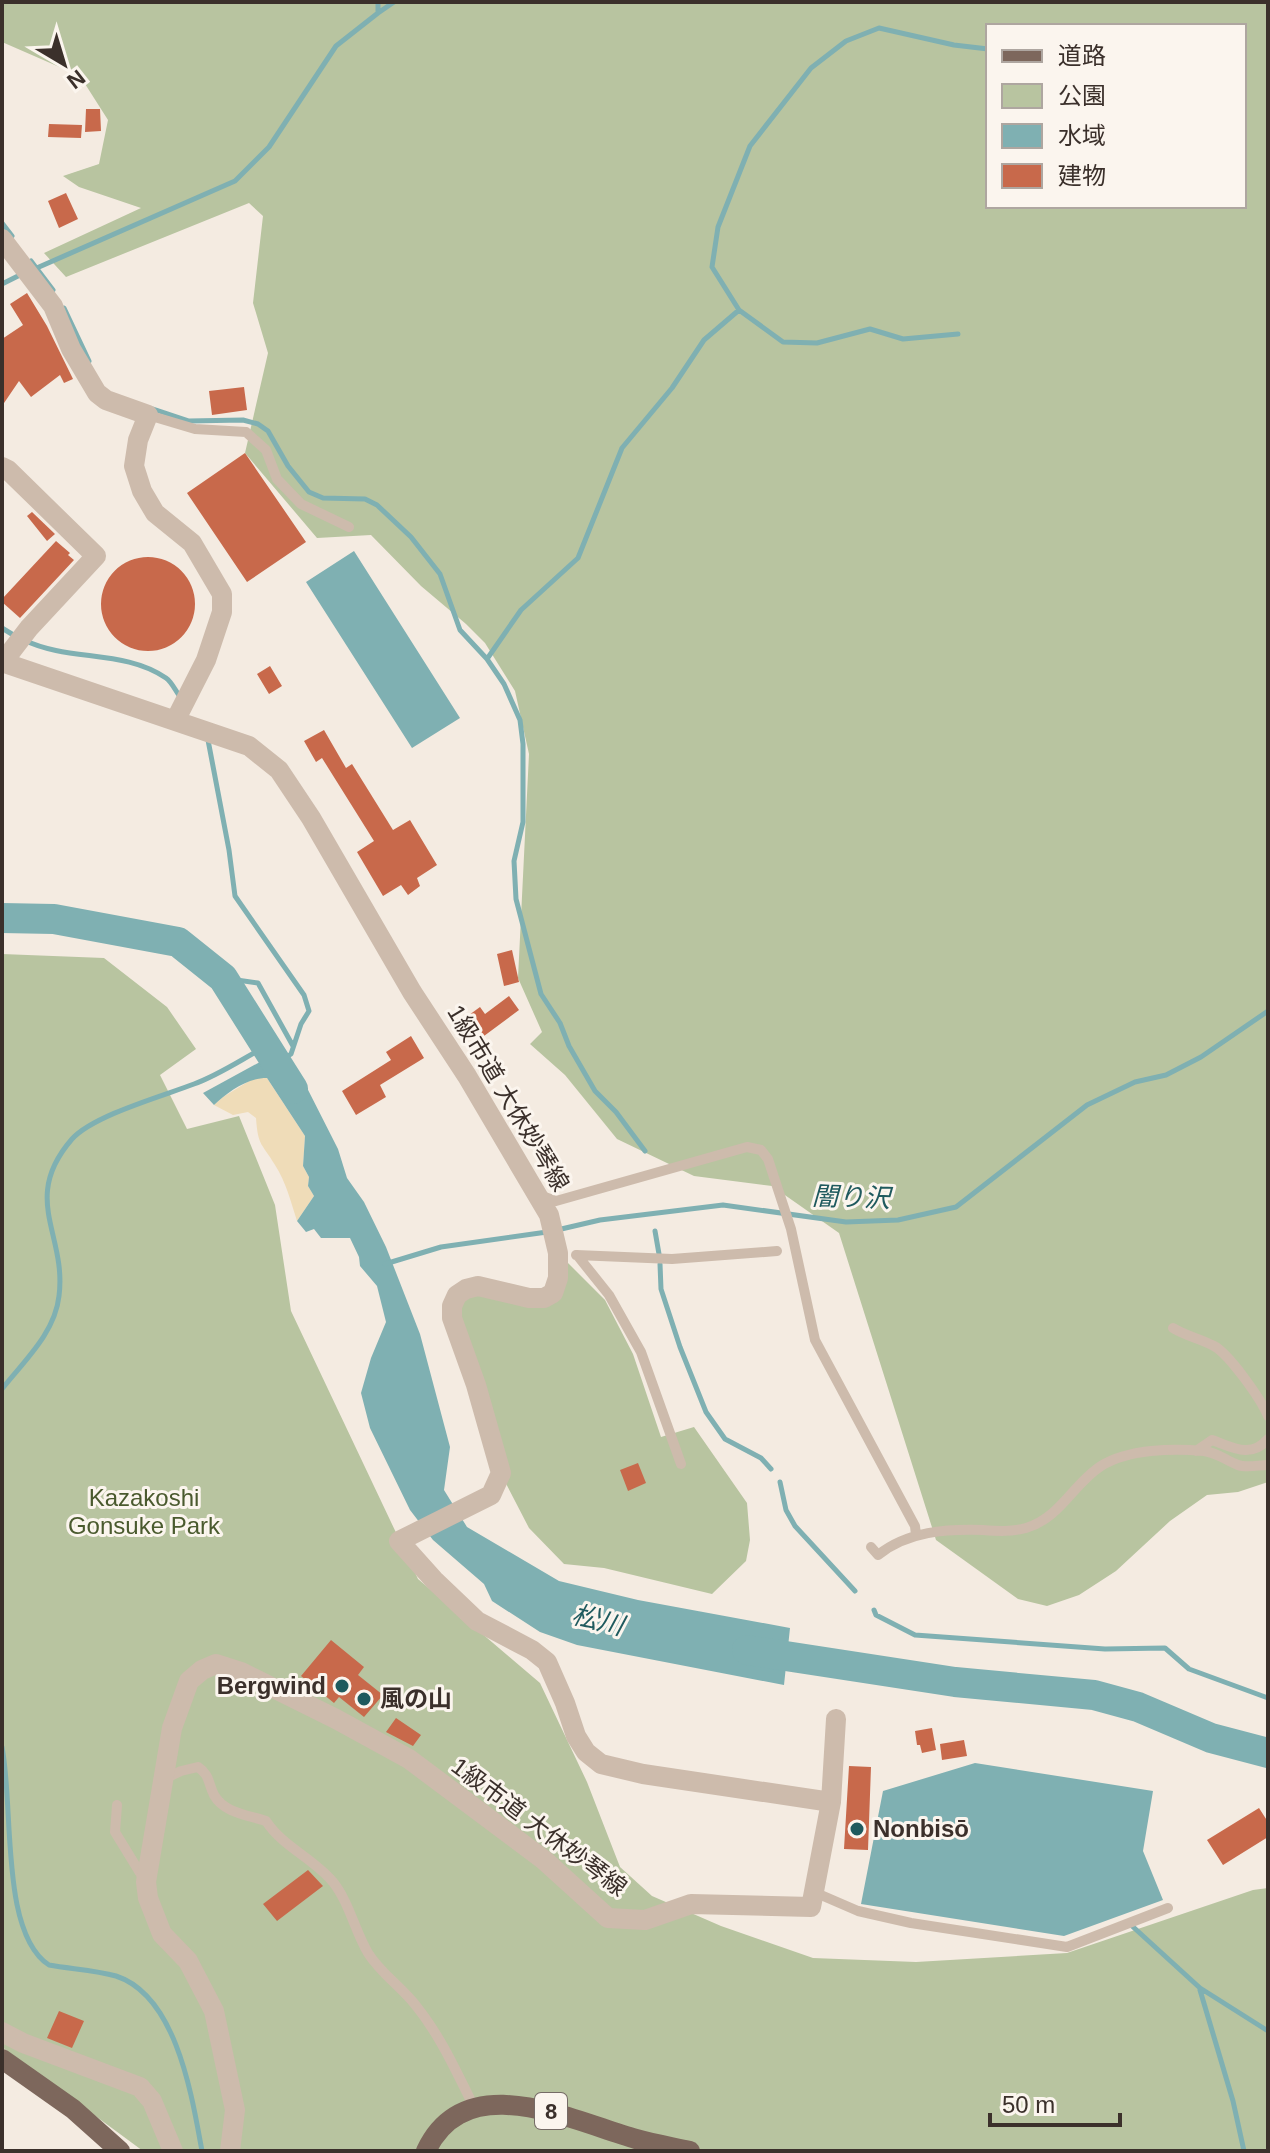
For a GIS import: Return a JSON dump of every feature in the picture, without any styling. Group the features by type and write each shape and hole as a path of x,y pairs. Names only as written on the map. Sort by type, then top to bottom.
{"main road":[{"path":"2,2059 73,2109 120,2151"},
{"name":"8","path":"474,2107 497,2104 548,2110 637,2139 690,2151"},
{"path":"426,2151 436,2134 454,2118 474,2107"}],"street":[{"path":"2,239 53,306 71,349 97,393 106,400 148,415 138,440 134,466 142,491 155,513 192,543 222,594 222,612 215,634 182,719"},
{"path":"2,467 96,556 29,628 7,657"},
{"name":"1級市道 大休妙琴線","path":"7,657 249,746 279,770 311,818 412,992 467,1076 549,1215 564,1249 553,1293 544,1298 529,1298 478,1286 457,1295 452,1306 452,1318 476,1385 501,1473 491,1495 399,1541 477,1621 532,1650 547,1662 576,1736 586,1752 601,1764 643,1774 831,1802"},
{"name":"1級市道 大休妙琴線","path":"230,2151 235,2110 214,2011 188,1961 162,1934 148,1898 146,1882 172,1728 189,1681 202,1670 216,1664 241,1672 409,1759 544,1860 608,1918 645,1920 691,1904 811,1907 814,1892"},
{"path":"814,1892 831,1802 836,1719"},
{"path":"2,2032 23,2043 140,2087 152,2101 173,2151"}],"lane":[{"path":"148,415 195,429 246,432 266,450 277,479 301,504 349,527"},
{"path":"538,1195 556,1201 747,1147 761,1150 768,1159 791,1229 815,1340 915,1526 916,1535"},
{"path":"564,1249 672,1259 777,1251"},
{"path":"564,1249 609,1295 641,1352 681,1464"},
{"path":"1173,1328 1225,1353 1263,1404 1268,1416"},
{"path":"1196,1451 1212,1440 1236,1450 1249,1450 1262,1447 1268,1439"},
{"path":"871,1547 878,1555 916,1535 940,1531 1027,1528 1065,1504 1102,1466 1132,1455 1196,1451 1220,1454 1240,1466 1268,1465"},
{"path":"162,1780 198,1767 208,1774 214,1795 226,1808 266,1821 274,1833 314,1861 336,1885 368,1954 418,2008 453,2063 474,2107"},
{"path":"117,1805 115,1832 146,1882"},
{"path":"814,1892 871,1914 1067,1947 1168,1908"}],"green space":[{"path":"2,2 1268,2 1268,1482 1238,1492 1207,1495 1170,1521 1116,1571 1079,1595 1047,1606 1018,1599 936,1540 839,1233 772,1186 694,1176 617,1139 565,1075 530,1044 542,1032 518,978 529,754 515,691 485,643 421,586 371,535 317,538 245,453 268,353 253,303 263,216 249,203 66,277 44,253 141,208 79,187 63,176 99,164 108,120 80,76 2,42"},
{"name":"Kazakoshi Gonsuke Park","path":"2,954 104,958 167,1007 196,1049 160,1075 187,1129 239,1116 275,1205 291,1311 418,1579 540,1683 587,1782 620,1867 652,1896 721,1926 813,1958 916,1962 1067,1953 1253,1890 1268,1888 1268,2151 143,2151 2,2047"},
{"path":"558,1253 605,1300 633,1354 661,1437 694,1427 747,1503 750,1540 746,1561 712,1594 604,1568 564,1564 529,1528 501,1474 452,1306 457,1295 544,1298"}],"sand":[{"path":"254,1078 267,1078 305,1136 303,1166 314,1196 297,1221 282,1178 259,1140 256,1118 248,1112 233,1115 214,1105"}],"water":[{"path":"354,551 460,718 412,748 306,582"},
{"path":"280,1051 302,1078 338,1149 347,1178 364,1202 386,1247 420,1334 450,1447 444,1490 467,1527 559,1581 638,1600 790,1628 784,1685 577,1645 540,1632 492,1601 484,1584 433,1540 410,1510 370,1428 361,1393 386,1322 377,1286 360,1266 350,1238 321,1238 314,1229 306,1232 297,1221 314,1196 303,1166 305,1136 267,1078 245,1083 214,1105 203,1093"},
{"path":"975,1763 1153,1791 1143,1851 1163,1900 1064,1936 861,1904 883,1791"}],"building":[{"path":"86,109 100,109 101,131 85,132"},
{"path":"49,124 82,125 81,138 48,137"},
{"path":"66,193 78,219 59,228 48,201"},
{"path":"27,293 73,379 64,383 60,375 31,397 19,381 2,406 2,339 23,325 10,304"},
{"path":"244,387 247,410 212,415 209,391"},
{"path":"245,453 306,542 247,582 187,493"},
{"path":"32,512 55,534 47,541 27,516"},
{"path":"56,541 74,560 20,618 2,599"},
{"path":"148,557 166,561 181,571 191,586 195,604 191,622 181,637 166,647 148,651 130,647 115,637 105,622 101,604 105,586 115,571 130,561"},
{"path":"270,666 282,686 269,694 257,674"},
{"path":"324,730 346,768 352,764 393,830 410,820 437,865 417,878 420,886 408,895 401,885 383,896 357,852 374,841 322,758 316,762 304,741"},
{"path":"512,950 519,982 504,986 497,954"},
{"path":"509,996 519,1010 484,1036 469,1015 480,1007 485,1014"},
{"path":"411,1036 424,1058 380,1085 386,1097 356,1115 342,1091 391,1060 386,1052"},
{"path":"638,1463 646,1483 628,1491 620,1470"},
{"name":"Bergwind","path":"331,1640 364,1667 358,1675 383,1695 364,1717 339,1697 334,1703 301,1676"},
{"path":"396,1718 421,1735 413,1746 386,1732"},
{"path":"932,1728 936,1750 922,1753 915,1731"},
{"path":"964,1740 967,1756 942,1760 940,1744"},
{"path":"849,1766 871,1767 868,1850 844,1849"},
{"path":"1259,1808 1268,1822 1268,1837 1223,1865 1207,1840"},
{"path":"308,1870 323,1886 277,1921 263,1904"},
{"path":"59,2011 84,2021 72,2048 47,2038"}],"waterway":[{"path":"39,267 235,181 269,147 336,46 378,13 378,2"},
{"path":"378,13 394,2"},
{"path":"958,334 903,339 870,329 817,343 783,342 739,310 712,267 718,227 750,146 811,68 846,41 879,28 954,45 986,49"},
{"path":"2,223 12,236"},
{"path":"31,261 53,290"},
{"path":"2,284 22,274"},
{"path":"64,308 89,361"},
{"path":"487,659 521,610 578,558 622,448 672,388 704,340 739,310"},
{"path":"153,409 189,421 243,420 258,424 268,431 288,466 309,492 323,498 365,499 377,505 411,537 440,574 460,630 487,659 504,684 520,720 523,822 514,861 516,899 541,994 560,1023 569,1046 595,1091 616,1112 645,1151"},
{"path":"2,628 15,636"},
{"path":"24,640 41,647 114,659 150,669 168,680 181,698"},
{"path":"208,740 235,896 304,995 309,1011 291,1054 282,1060"},
{"path":"2,918 54,919 178,942 223,978 293,1089"},
{"path":"223,978 258,983 293,1046"},
{"name":"闇り沢","path":"557,1230 600,1220 723,1205 846,1222 898,1220 956,1207 1087,1105 1135,1082 1166,1075 1201,1057 1268,1011"},
{"path":"2,1389 37,1346 56,1309 60,1274 47,1199 49,1180 57,1160 72,1139 112,1114 203,1080 265,1047"},
{"path":"655,1231 659,1254"},
{"name":"闇り沢","path":"385,1264 441,1247 547,1232"},
{"path":"660,1264 661,1289 706,1412 725,1439 761,1458 771,1469"},
{"path":"780,1482 786,1510 795,1526 855,1591"},
{"path":"874,1610 876,1615 915,1635 1105,1649 1165,1648 1189,1669 1268,1698"},
{"name":"松川","path":"747,1650 955,1682 1094,1695 1138,1707 1211,1738 1268,1753"},
{"path":"2,1747 16,1898 33,1949 49,1965 116,1976 137,1987 154,2004 178,2051 202,2151"},
{"path":"1131,1925 1200,1988 1268,2031"},
{"path":"1200,1990 1233,2101 1244,2151"}],"place":[{"name":"Bergwind","path":"342,1686"},
{"name":"風の山","path":"364,1699"},
{"name":"Nonbisō","path":"857,1829"}]}
